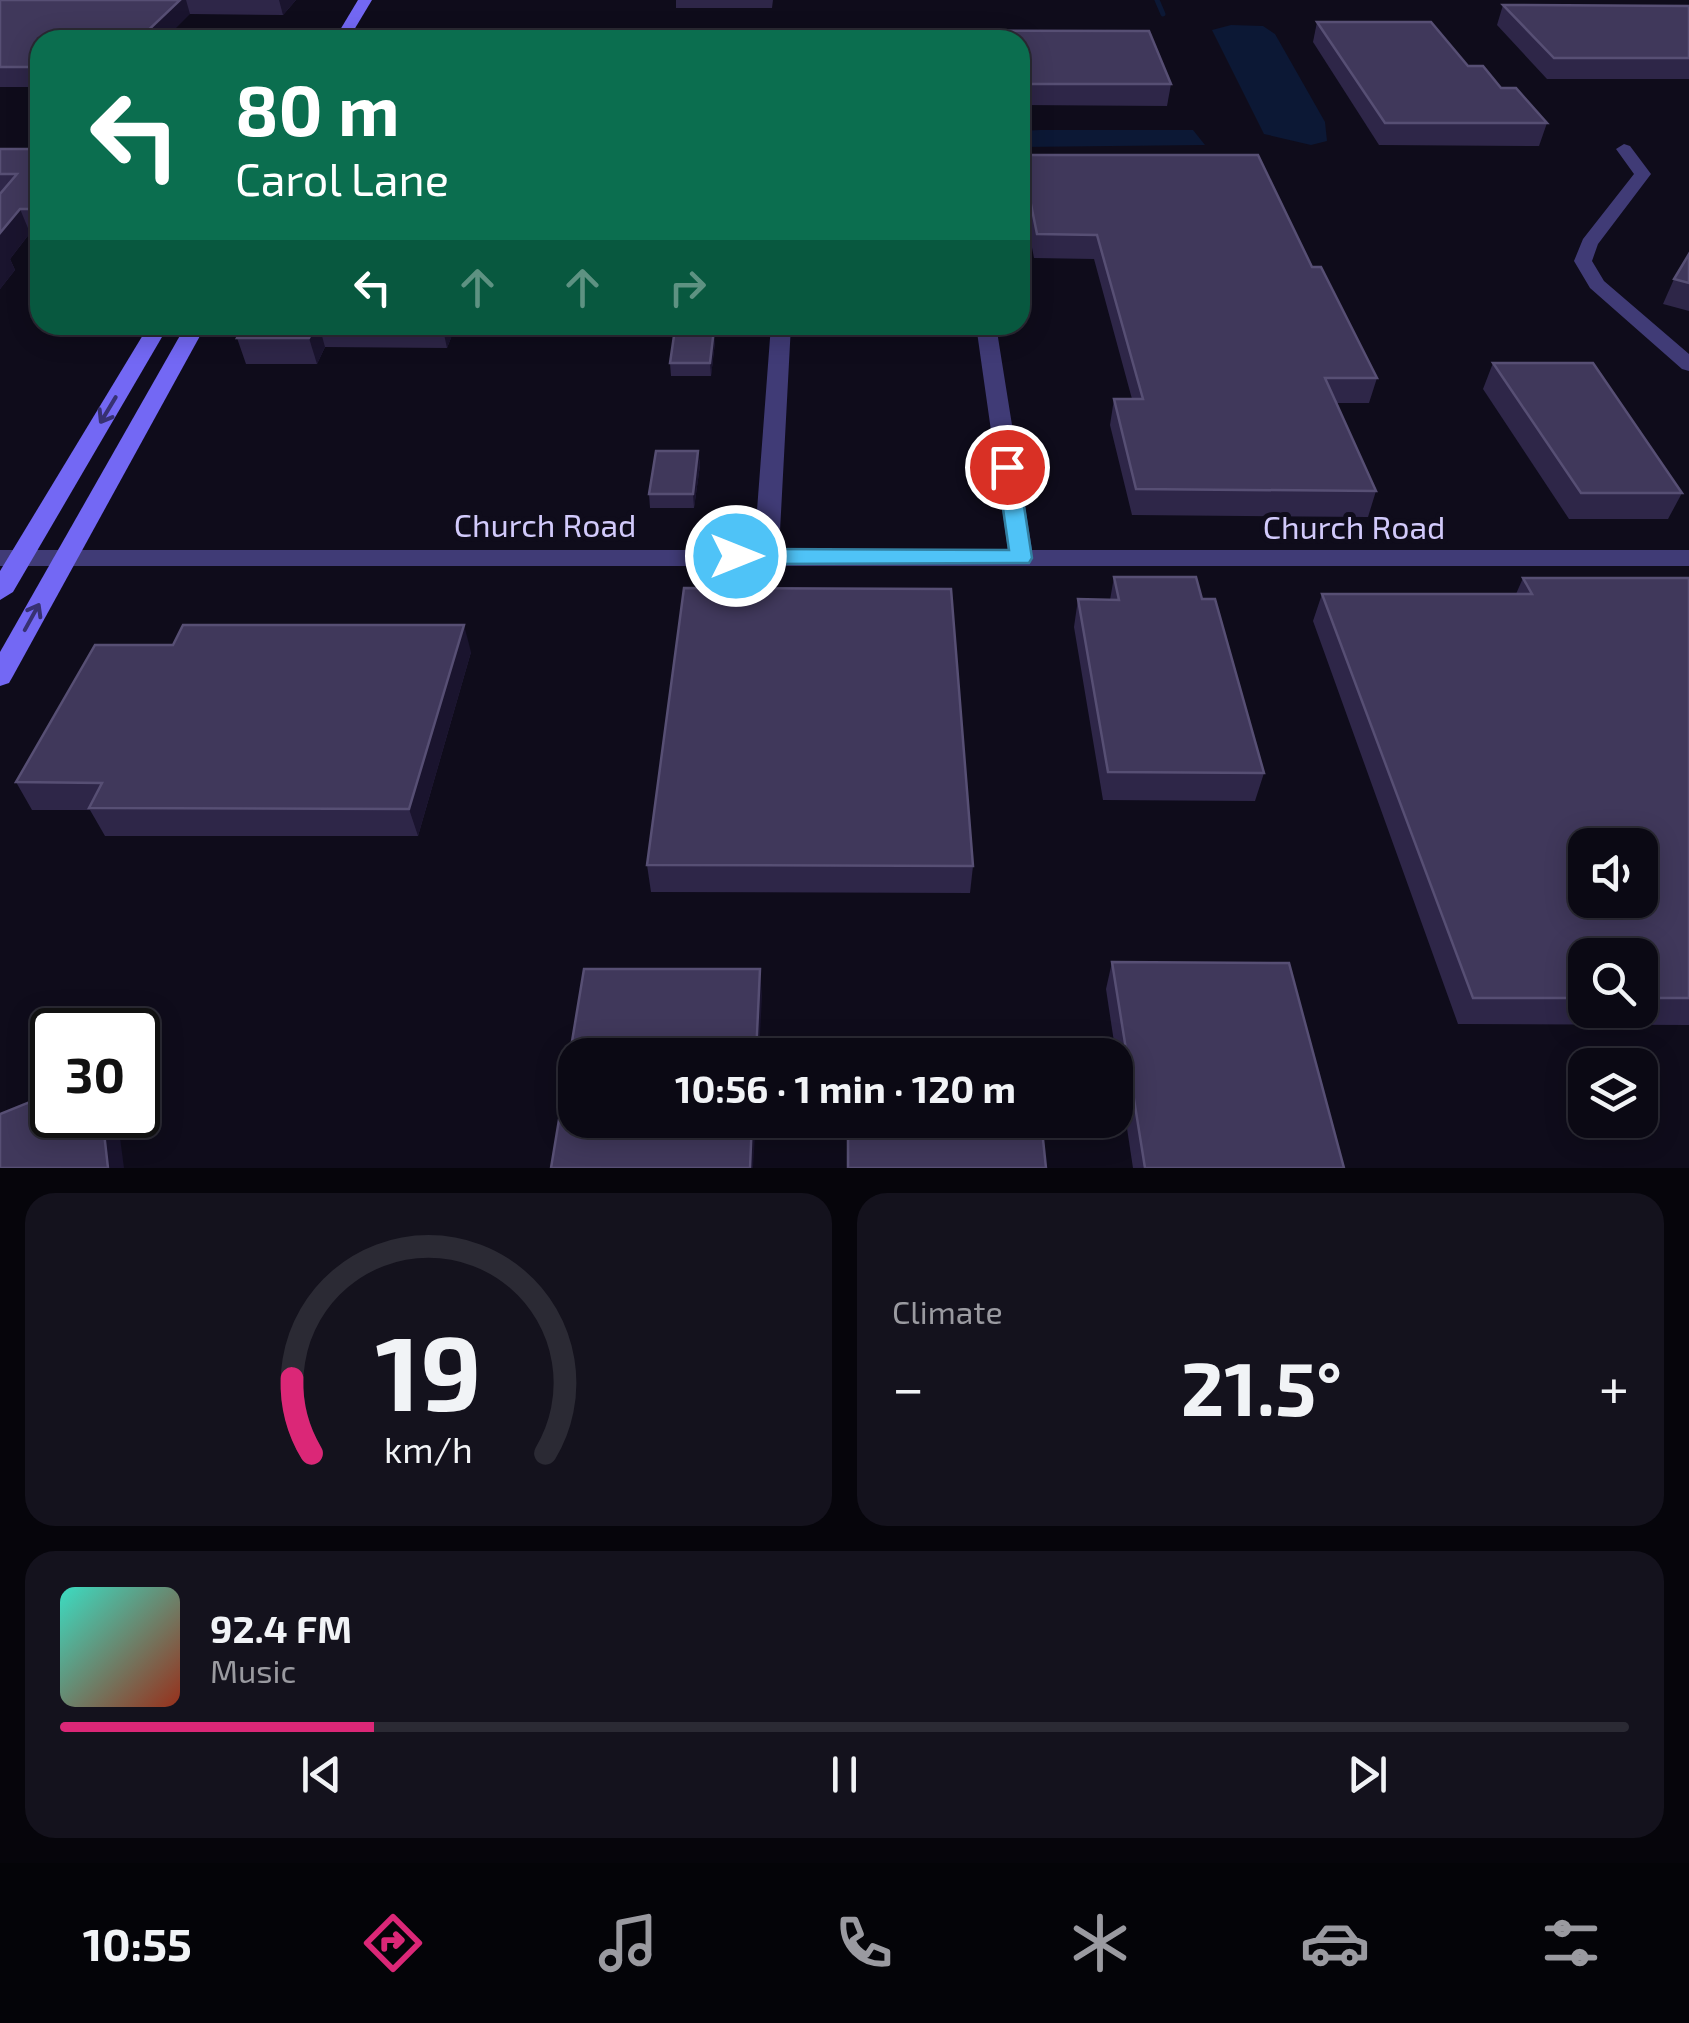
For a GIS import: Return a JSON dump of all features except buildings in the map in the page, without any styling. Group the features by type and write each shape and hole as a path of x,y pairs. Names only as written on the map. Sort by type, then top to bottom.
{"main road":[{"path":"347,30 364,0"},
{"path":"0,592 10,558 152,335"},
{"path":"0,676 190,335"}],"street":[{"path":"1624,149 1642,174 1589,243 1584,261 1596,284 1689,365"},
{"path":"766,556 780,335"},
{"path":"988,335 1021,558"},
{"name":"Church Road","path":"10,558 1689,558"}],"water":[{"path":"1231,25 1263,26 1275,34 1325,122 1327,141 1311,145 1264,134 1212,30"},
{"path":"1030,130 1193,130 1205,145 1030,147"}],"waterway":[{"path":"1157,0 1163,14"}],"route":[{"path":"736,556 1021,558 1007,467"}]}
